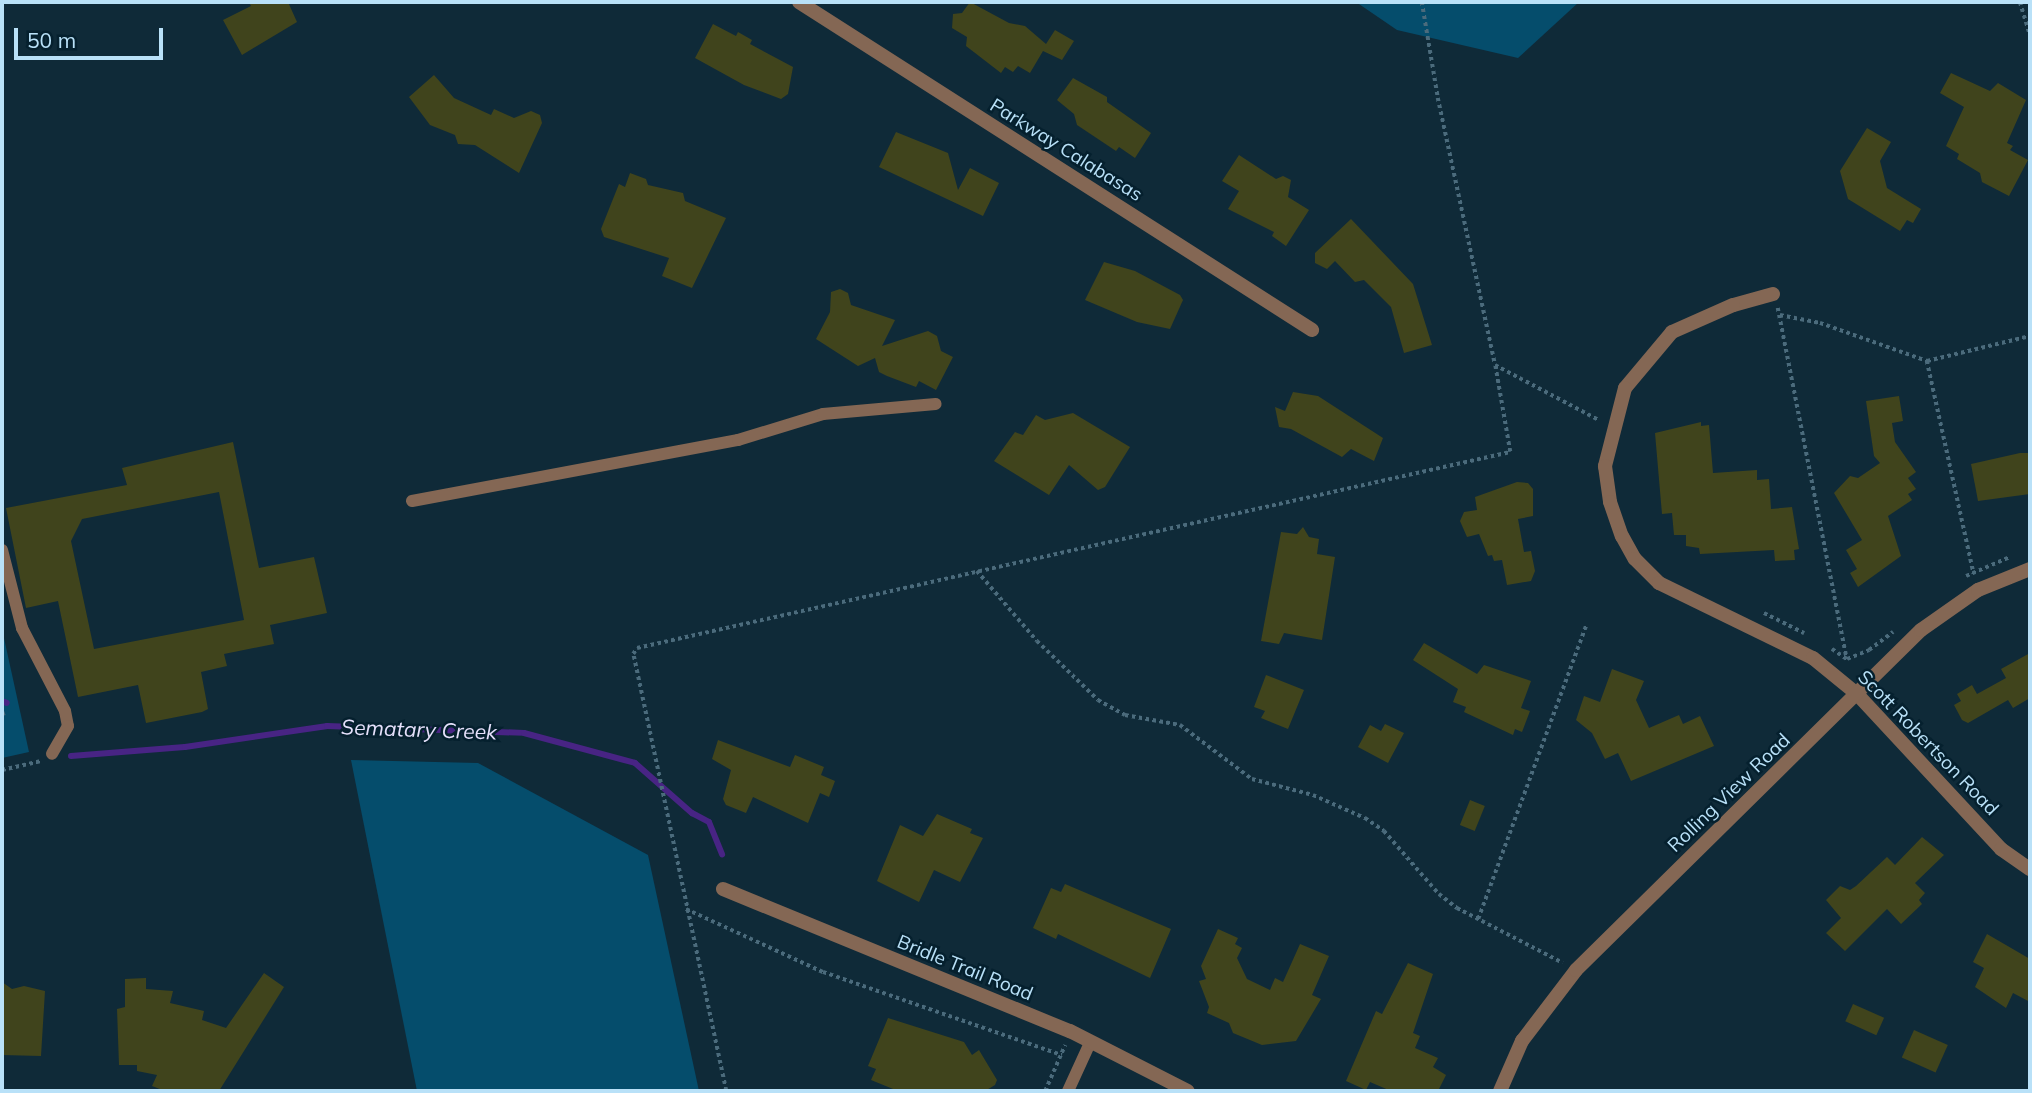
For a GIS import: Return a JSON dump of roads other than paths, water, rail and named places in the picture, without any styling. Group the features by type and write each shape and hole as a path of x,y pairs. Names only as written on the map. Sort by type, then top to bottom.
{"street":[{"name":"Parkway Calabasas","path":"799,2 1312,330"},
{"name":"Scott Robertson Road","path":"1773,294 1733,305 1672,332 1625,388 1612,427 1605,466 1610,502 1635,559 1659,583 1813,658 1857,694 2001,849 2030,869"},
{"name":"Rolling View Road","path":"1500,1091 1521,1041 1576,970 1921,630 1978,590 2030,569"},
{"name":"Bridle Trail Road","path":"723,889 1070,1031 1188,1091"}],"lane":[{"path":"412,501 738,440 823,414 936,404"},
{"path":"2,550 22,628 65,711 68,726 52,754"},
{"path":"1068,1091 1090,1043"}],"waterway":[{"name":"Sematary Creek","path":"2,701 7,703"},
{"name":"Sematary Creek","path":"71,756 185,747 327,726 524,733 635,763 692,813 709,822 722,855"}]}
